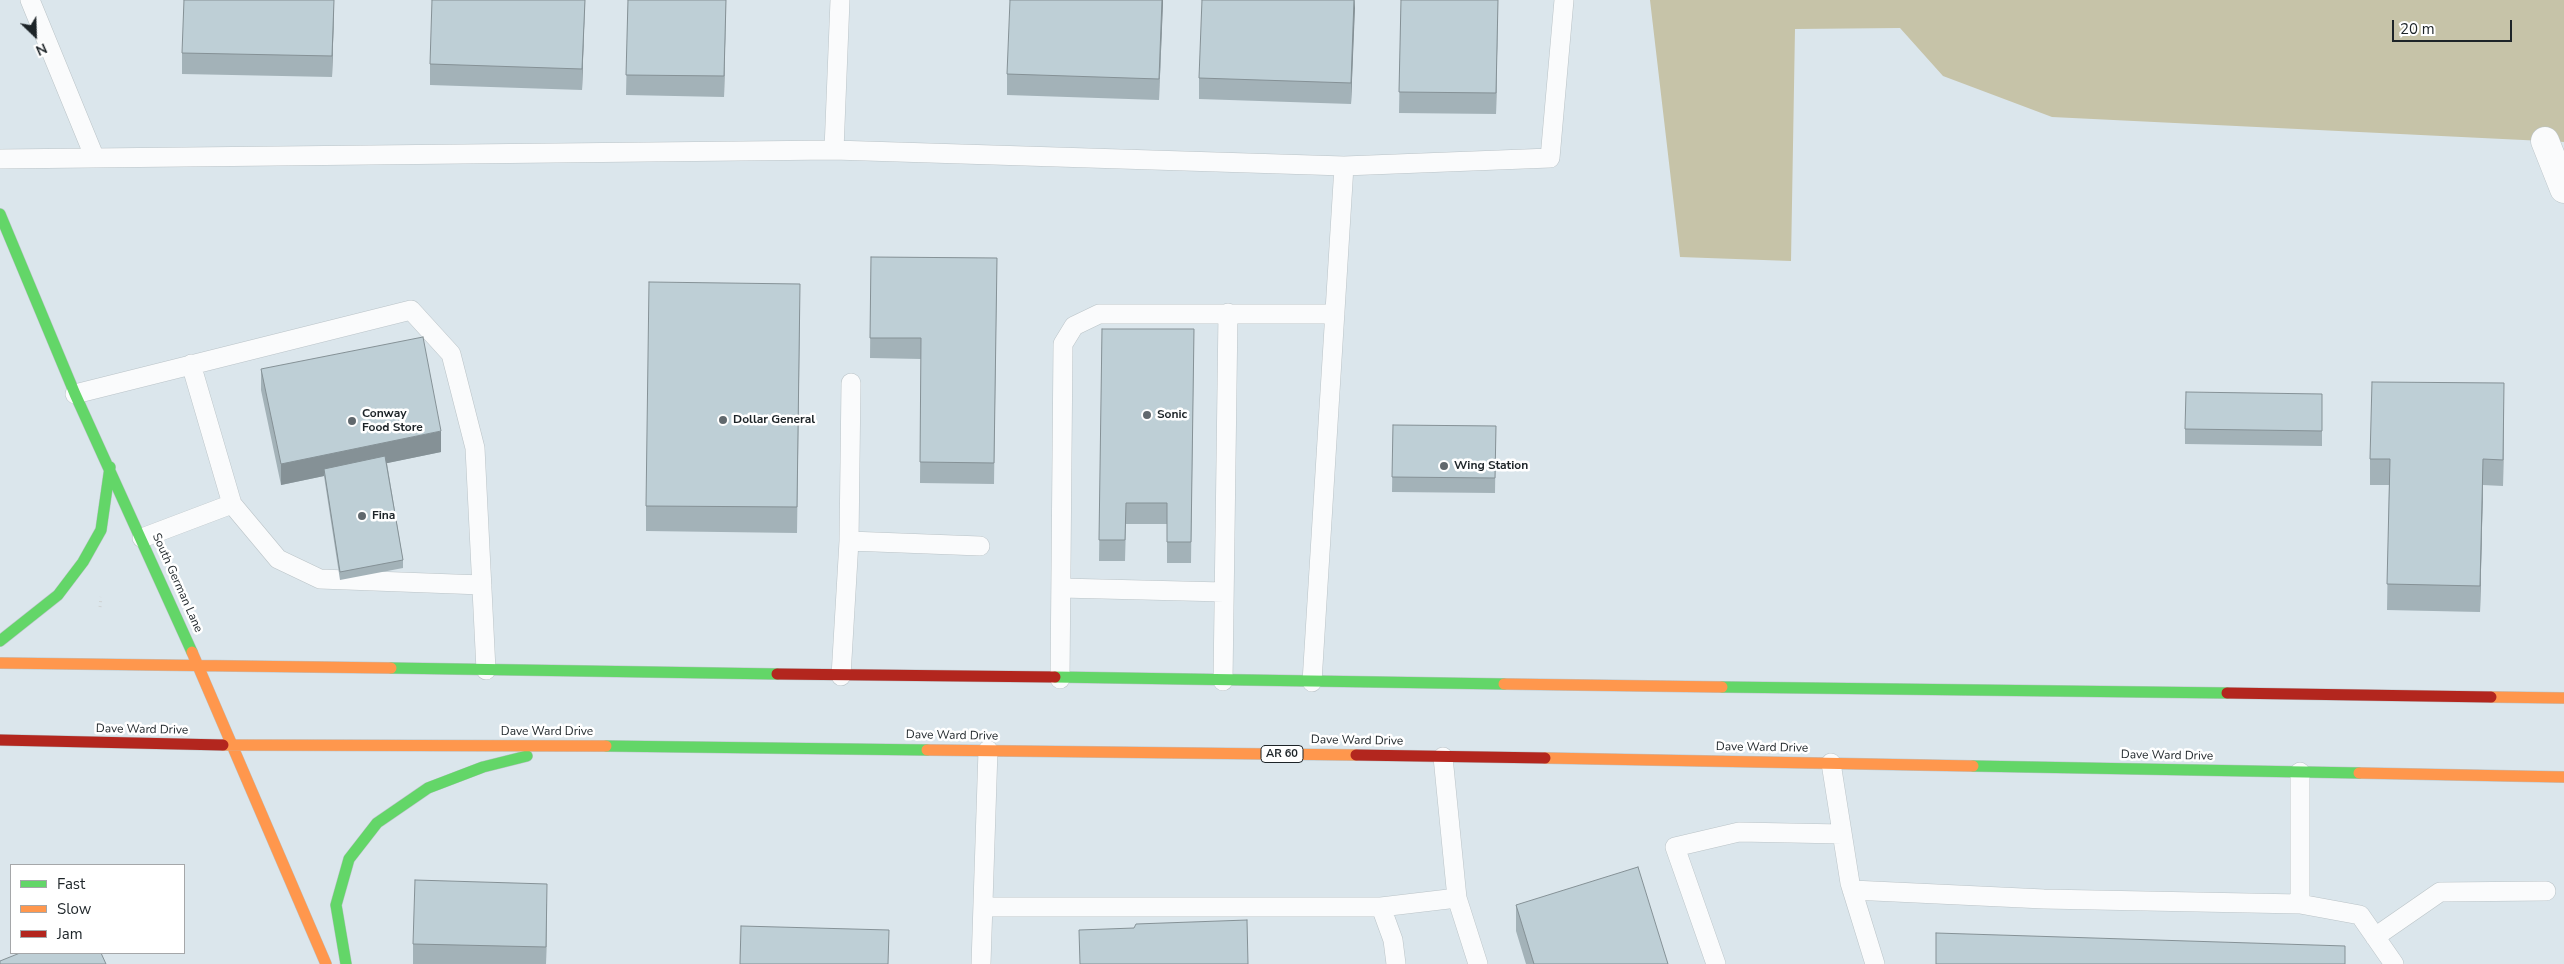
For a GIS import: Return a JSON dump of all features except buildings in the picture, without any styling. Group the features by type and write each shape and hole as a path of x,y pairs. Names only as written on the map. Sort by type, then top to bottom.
{"main road":[{"name":"South German Lane","path":"0,214 75,394 142,538 326,964"},
{"path":"0,642 58,595 83,562 101,530 110,467"},
{"path":"0,663 841,676 2564,698"},
{"name":"Dave Ward Drive","path":"0,740 233,745 988,750 2564,777"},
{"path":"346,964 336,905 350,859 377,823 428,788 483,767 567,746"}],"street":[{"path":"2545,141 2564,189"}],"lane":[{"path":"30,0 94,156"},
{"path":"834,150 840,0"},
{"path":"0,159 94,156 834,150 1344,166 1550,158 1564,0"},
{"path":"1312,682 1344,166"},
{"path":"75,394 411,310 451,354 475,448 486,670"},
{"path":"1223,681 1228,313"},
{"path":"1060,678 1063,344 1074,326 1099,314 1335,314"},
{"path":"191,364 232,504 278,559 320,579 482,586"},
{"path":"841,676 849,541 851,383"},
{"path":"142,538 232,504"},
{"path":"849,541 980,546"},
{"path":"1061,588 1224,592"},
{"path":"981,964 988,750"},
{"path":"1443,757 1458,898 1478,964"},
{"path":"1831,763 1852,890 1875,964"},
{"path":"2300,772 2300,904"},
{"path":"1716,964 1675,847 1739,832 1842,834"},
{"path":"1852,890 2044,899 2300,904 2360,915 2394,964"},
{"path":"2375,936 2440,892 2546,891"},
{"path":"983,907 1381,907 1458,898"},
{"path":"1381,907 1393,940 1396,964"}],"shaded area":[{"path":"1650,0 2564,0 2564,142 2052,117 1943,76 1900,28 1795,29 1791,261 1680,257"}],"traffic: fast":[{"path":"0,214 75,394 192,652"},
{"path":"0,641 58,595 83,562 101,530 110,467"},
{"path":"391,668 777,674"},
{"path":"1055,677 1504,684"},
{"path":"1722,687 2227,693"},
{"path":"606,746 927,750"},
{"path":"346,964 336,905 349,859 377,823 428,788 483,767 527,756"},
{"path":"1973,766 2359,773"}],"traffic: slow":[{"path":"192,652 326,964"},
{"path":"0,663 391,668"},
{"path":"1504,684 1722,687"},
{"path":"2491,697 2564,698"},
{"path":"223,745 606,746"},
{"path":"927,750 1356,755"},
{"path":"1545,758 1973,766"},
{"path":"2359,773 2564,777"}],"traffic: jam":[{"path":"777,674 1055,677"},
{"path":"2227,693 2491,697"},
{"path":"0,740 223,745"},
{"path":"1356,755 1545,758"}],"place":[{"name":"Sonic","path":"1147,415"},
{"name":"Dollar General","path":"723,420"},
{"name":"Conway Food Store","path":"352,421"},
{"name":"Wing Station","path":"1444,466"},
{"name":"Fina","path":"362,516"}]}
